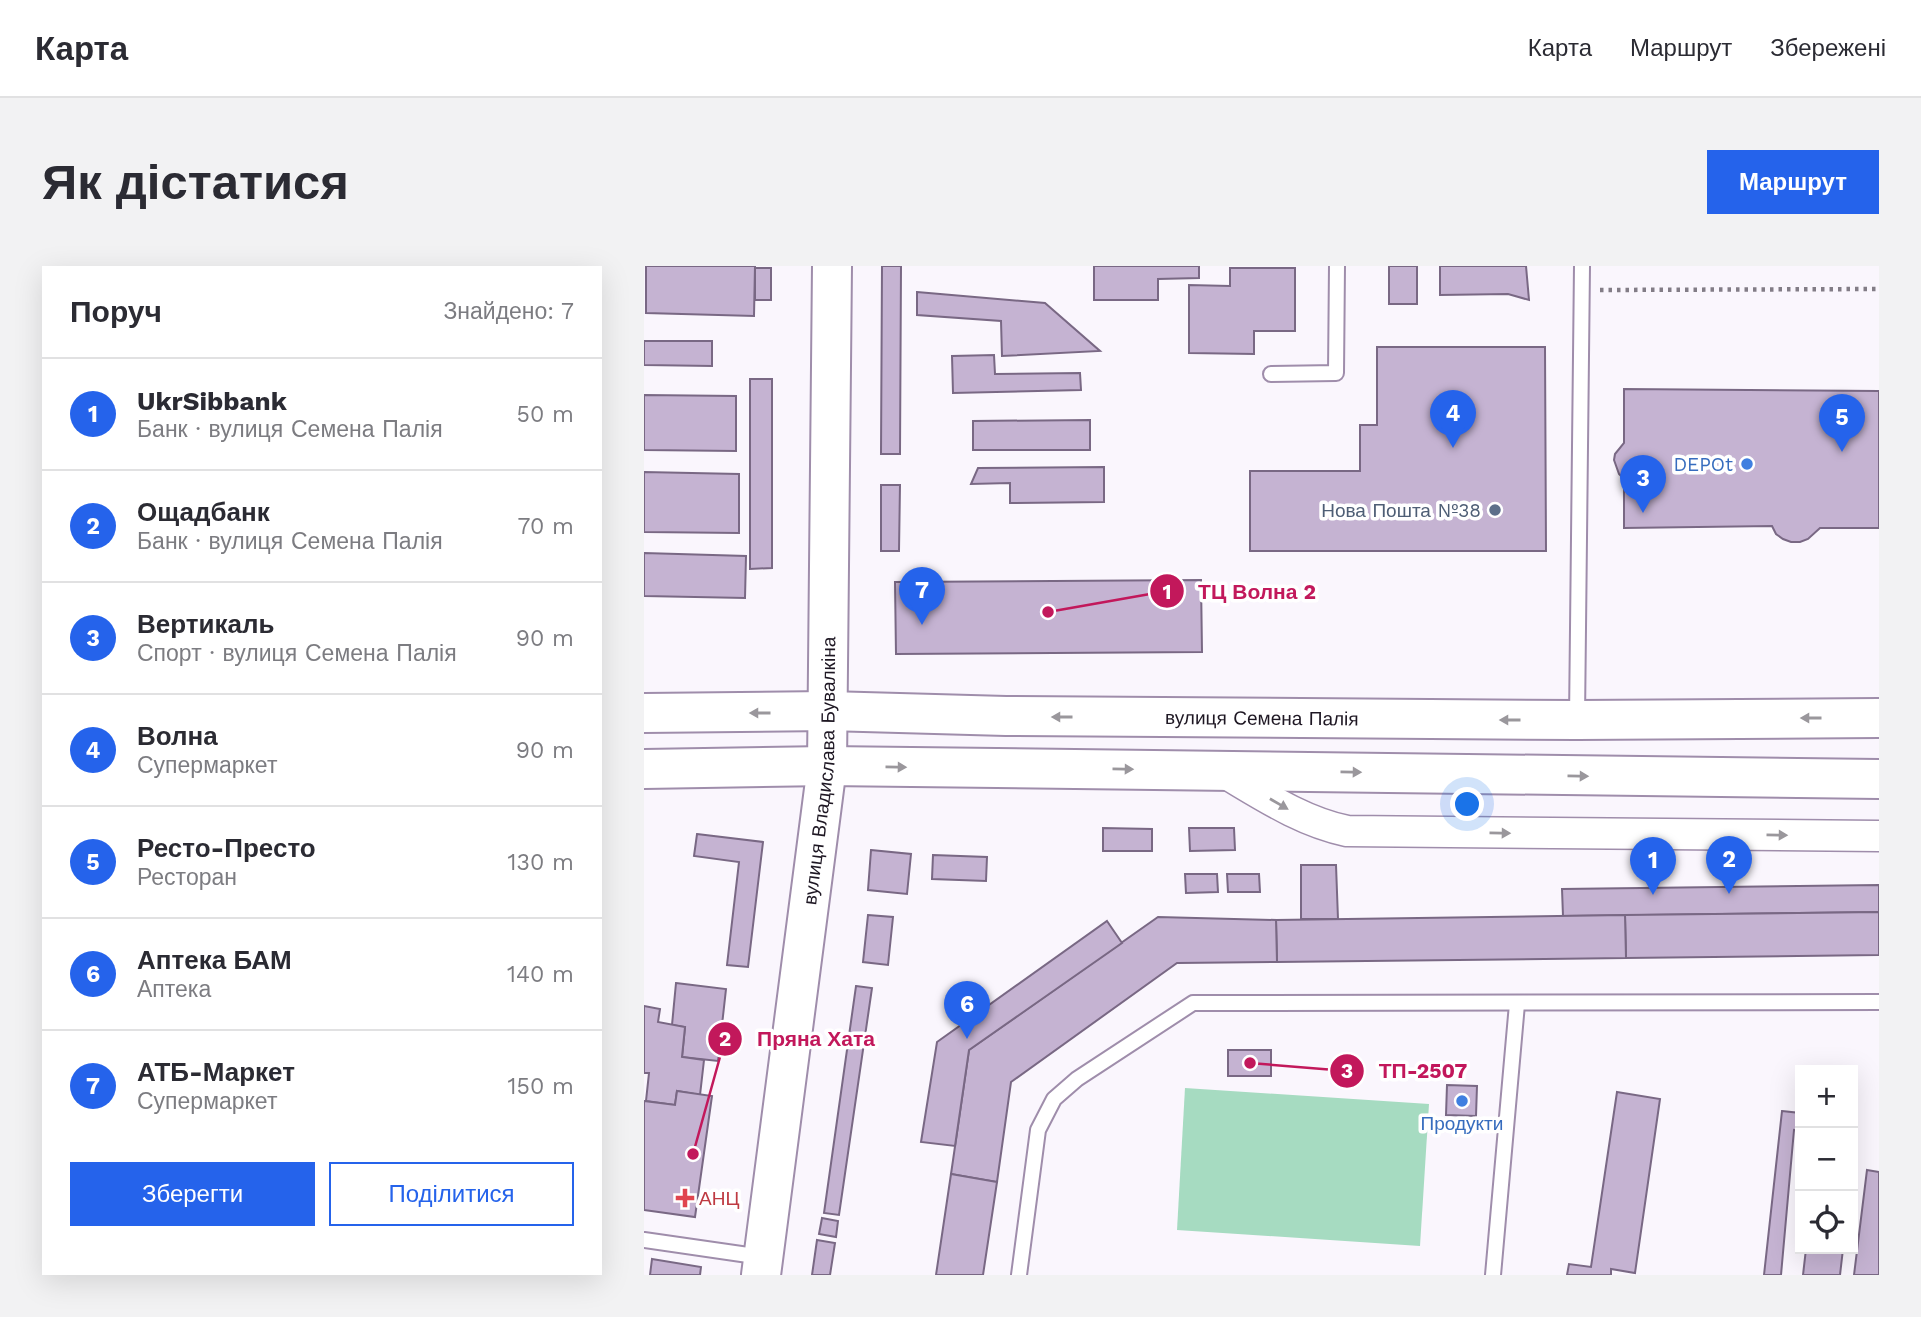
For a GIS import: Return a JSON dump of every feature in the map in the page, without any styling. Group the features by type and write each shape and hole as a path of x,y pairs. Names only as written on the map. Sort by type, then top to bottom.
{"main road":[{"name":"вулиця Владислава Бувалкіна","path":"762,1266 827,766 832,266"},
{"name":"вулиця Семена Палія","path":"644,713 828,711 1006,716 1577,720 1879,718"},
{"path":"644,769 827,766 1879,779"}],"street":[{"path":"1219,770 1296,814 1323,826 1347,831 1879,836"}],"lane":[{"path":"1271,374 1335,373 1337,266"},
{"path":"1577,720 1582,266"},
{"path":"1019,1275 1038,1130 1054,1099 1077,1079 1193,1003 1879,1002"},
{"path":"1493,1275 1517,1004"},
{"path":"644,1240 762,1266"}],"path":[{"path":"1582,290 1879,289"}],"green space":[{"path":"1185,1088 1429,1104 1420,1246 1177,1230"}],"building":[{"path":"646,266 755,266 754,316 646,313"},
{"path":"882,266 901,266 900,454 881,454"},
{"path":"1094,266 1199,266 1199,278 1158,279 1158,300 1094,300"},
{"path":"1389,266 1417,266 1417,304 1389,304"},
{"path":"1440,266 1526,266 1529,300 1508,294 1440,295"},
{"path":"755,268 771,268 771,300 755,300"},
{"path":"1230,268 1295,268 1295,331 1254,331 1254,354 1189,353 1189,285 1230,286"},
{"path":"917,292 1045,303 1100,351 1002,356 1001,321 917,315"},
{"path":"644,341 712,341 712,366 644,365"},
{"path":"1377,347 1545,347 1546,551 1250,551 1250,471 1360,471 1360,425 1377,425"},
{"path":"994,355 995,374 1080,373 1081,390 953,393 952,356"},
{"path":"750,379 772,379 772,568 750,569"},
{"name":"DEPOt","path":"1624,389 1879,391 1879,528 1820,528 1808,539 1791,542 1776,534 1772,526 1624,528 1624,479 1614,460 1615,454 1624,443"},
{"path":"644,395 736,396 736,451 644,450"},
{"path":"1090,420 1090,450 973,450 973,421"},
{"path":"1104,467 1104,502 1010,503 1010,483 971,484 978,468"},
{"path":"644,472 739,474 739,533 644,532"},
{"path":"881,485 900,485 899,551 881,551"},
{"path":"644,553 746,556 745,598 644,596"},
{"path":"1201,580 1202,652 896,654 895,582"},
{"path":"1103,828 1152,829 1152,851 1103,851"},
{"path":"1189,828 1234,828 1235,850 1190,851"},
{"path":"697,834 763,842 748,967 727,965 739,862 694,856"},
{"path":"871,850 911,854 907,894 868,890"},
{"path":"933,855 987,857 986,881 932,879"},
{"path":"1301,865 1336,865 1338,919 1301,919"},
{"path":"1185,874 1217,874 1218,892 1186,893"},
{"path":"1227,874 1259,874 1260,892 1228,892"},
{"path":"1879,885 1879,912 1563,916 1562,889"},
{"path":"1879,912 1879,955 1626,958 1625,915"},
{"path":"868,915 893,917 888,965 863,962"},
{"path":"1625,915 1626,958 1277,962 1276,920"},
{"path":"1158,917 1276,920 1277,962 1177,963 1011,1082 997,1182 951,1174 969,1050"},
{"path":"1107,921 1122,943 969,1050 955,1146 921,1142 937,1042"},
{"path":"676,983 726,989 718,1061 682,1057 685,1027 672,1025"},
{"path":"856,986 872,988 839,1215 824,1213"},
{"path":"644,1006 660,1009 658,1022 685,1027 682,1057 704,1060 700,1095 677,1091 675,1105 646,1101 649,1073 644,1073"},
{"path":"1228,1050 1271,1050 1271,1076 1228,1076"},
{"name":"Продукти","path":"1447,1085 1477,1086 1476,1116 1446,1115"},
{"path":"677,1091 712,1096 695,1217 644,1210 644,1101 675,1105"},
{"path":"1617,1092 1660,1099 1635,1273 1611,1269 1611,1275 1567,1275 1569,1264 1591,1267"},
{"path":"1782,1111 1795,1112 1781,1275 1764,1275"},
{"path":"1867,1170 1879,1172 1879,1275 1854,1275"},
{"path":"951,1174 997,1182 983,1275 936,1275"},
{"path":"822,1218 838,1221 836,1237 819,1234"},
{"path":"817,1240 835,1243 830,1275 812,1275"},
{"path":"1805,1254 1842,1254 1840,1275 1803,1275"},
{"path":"652,1259 701,1267 700,1275 650,1275"}],"place":[{"name":"Волна","path":"1453,448"},
{"name":"Ресто-Престо","path":"1842,452"},
{"name":"DEPOt","path":"1747,464"},
{"name":"Нова Пошта №38","path":"1495,510"},
{"name":"Вертикаль","path":"1643,513"},
{"name":"ТЦ Волна 2","path":"1048,612"},
{"name":"АТБ-Маркет","path":"922,625"},
{"name":"Ощадбанк","path":"1729,894"},
{"name":"UkrSibbank","path":"1653,895"},
{"name":"Аптека БАМ","path":"967,1039"},
{"name":"ТП-2507","path":"1250,1063"},
{"name":"Продукти","path":"1462,1101"},
{"name":"Пряна Хата","path":"693,1154"},
{"name":"АНЦ","path":"685,1198"}]}
